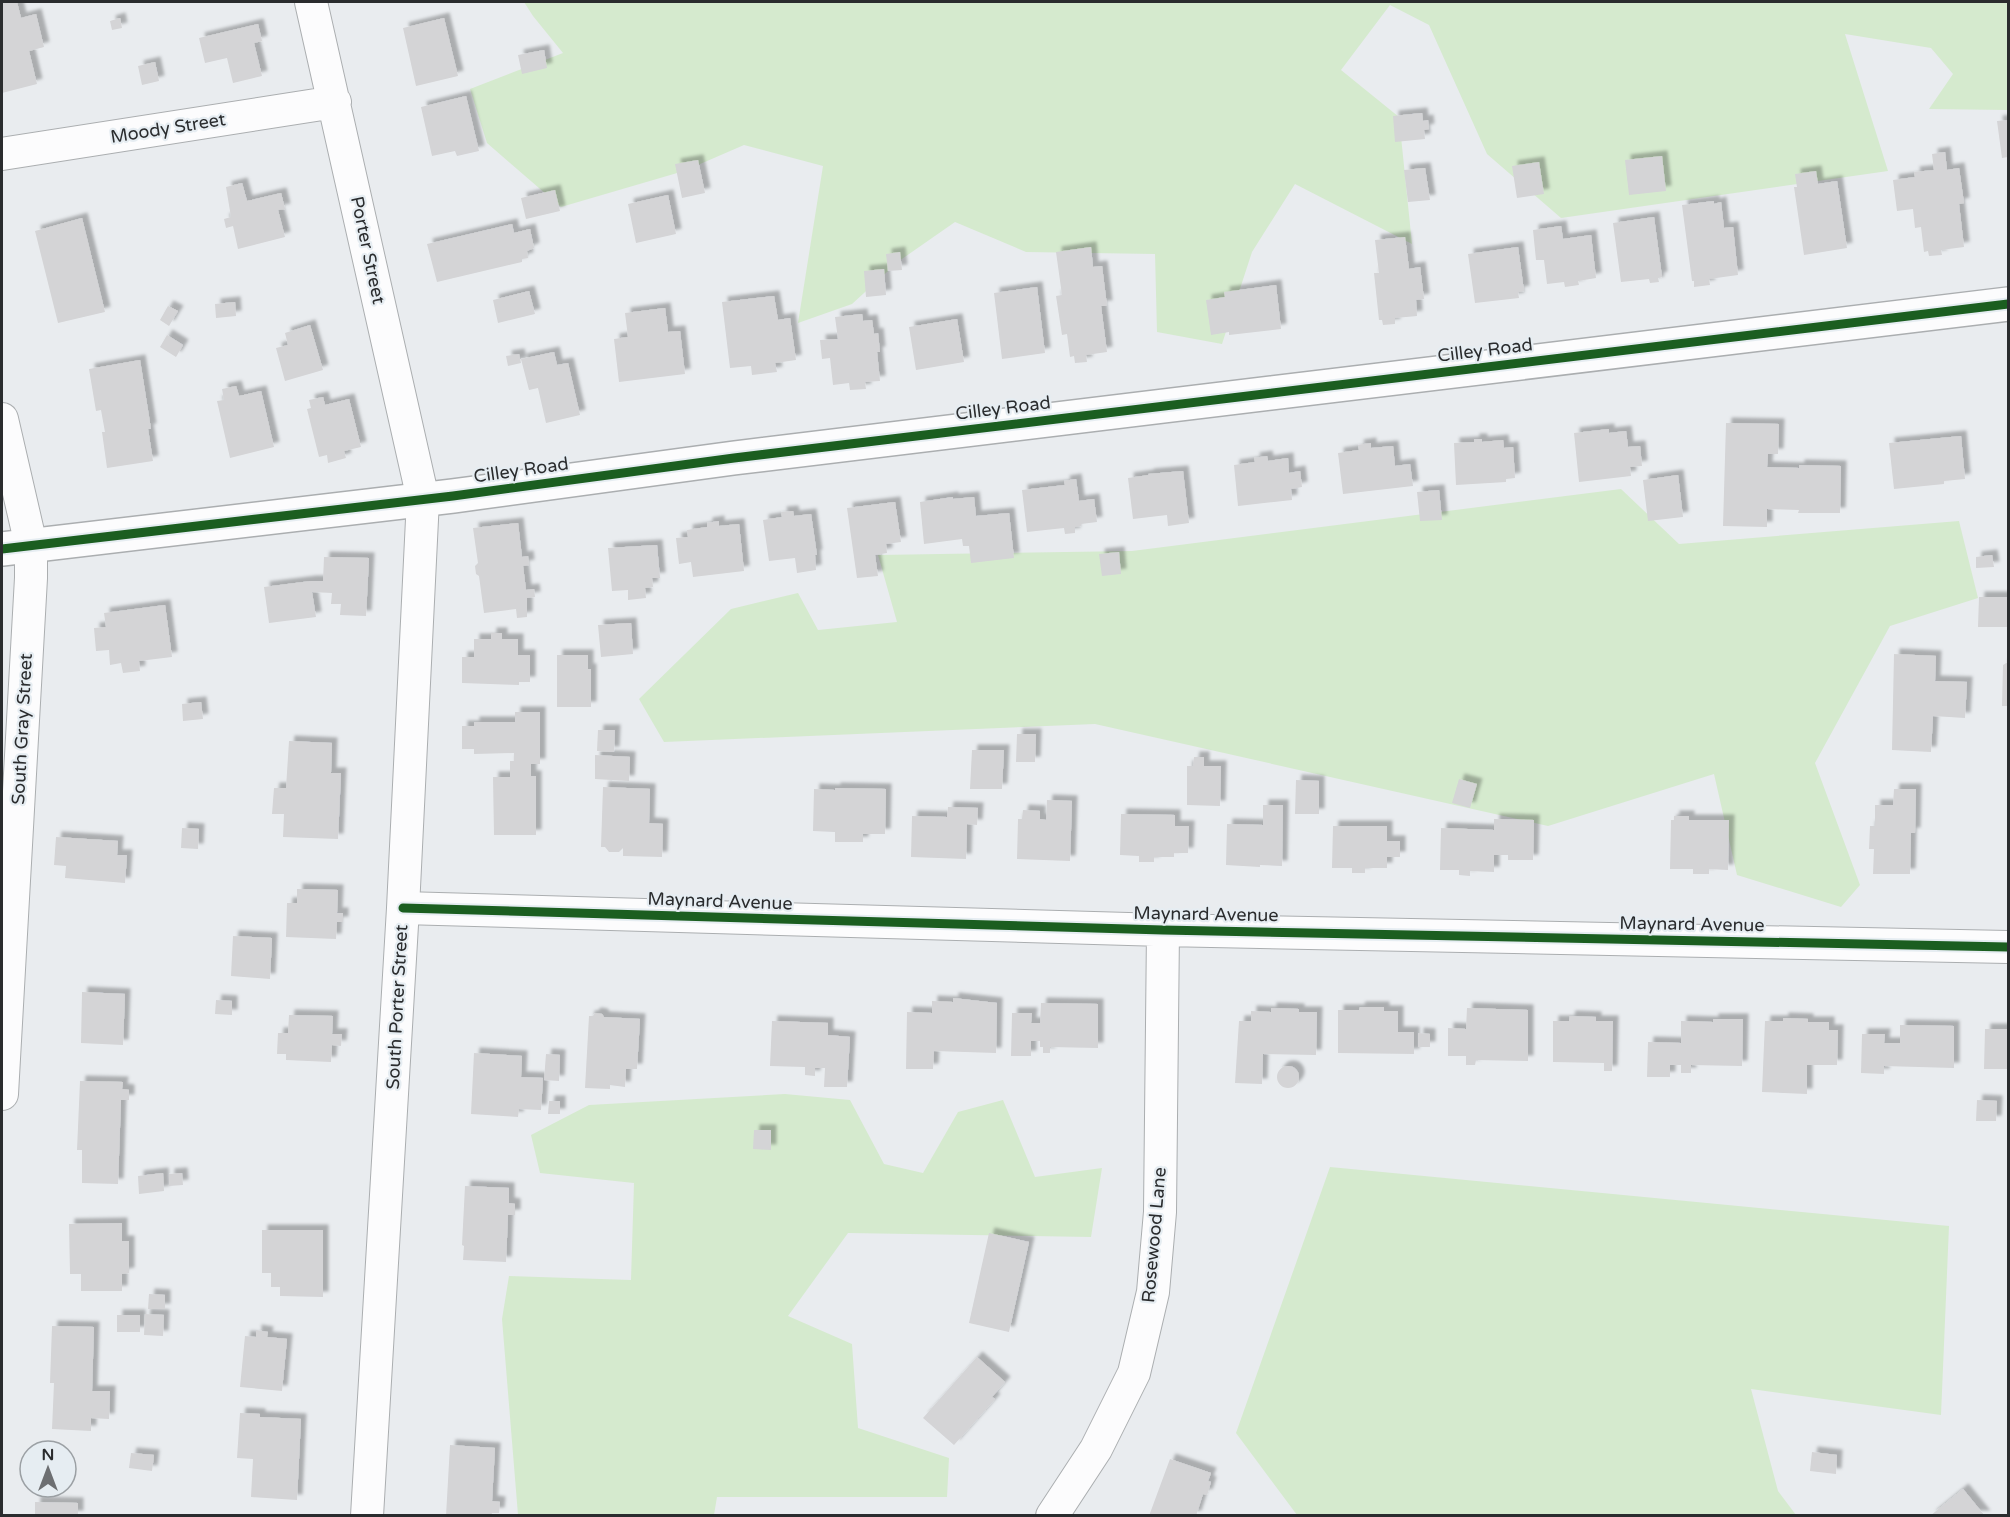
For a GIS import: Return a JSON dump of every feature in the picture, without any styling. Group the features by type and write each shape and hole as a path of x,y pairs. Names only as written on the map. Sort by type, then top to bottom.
{"street":[{"name":"Porter Street","path":"311,2 423,499"},
{"name":"Moody Street","path":"2,154 335,102"},
{"name":"Cilley Road","path":"16,547 423,499 758,455 2008,303"},
{"name":"South Gray Street","path":"2,419 16,547 31,578 2,1094"},
{"name":"South Porter Street","path":"367,1515 423,499"},
{"name":"Maynard Avenue","path":"402,908 1163,930 2008,947"},
{"name":"Rosewood Lane","path":"1052,1515 1096,1449 1134,1373 1153,1292 1160,1212 1163,930"}],"green space":[{"path":"524,2 2008,2 2008,110 1929,109 1953,74 1931,48 1845,34 1888,171 1561,218 1487,154 1429,25 1390,5 1341,70 1399,117 1412,244 1295,184 1252,252 1222,344 1157,332 1155,254 1026,252 955,222 899,261 852,304 798,323 823,166 744,145 684,171 561,207 487,143 470,89 563,53"},
{"path":"1621,489 1679,544 1959,521 1978,598 1890,626 1815,763 1860,885 1841,907 1737,875 1714,774 1548,826 1095,724 664,742 639,699 731,609 798,593 818,630 897,622 878,555 1132,551"},
{"path":"785,1094 850,1100 884,1164 923,1173 958,1112 1003,1100 1035,1177 1102,1168 1091,1237 848,1233 788,1316 852,1344 858,1428 949,1458 947,1497 717,1497 714,1515 518,1515 502,1319 509,1276 631,1280 634,1183 540,1173 531,1135 589,1105"},
{"path":"1330,1167 1949,1226 1941,1415 1751,1389 1778,1491 1796,1515 1297,1515 1236,1433"}],"building":[{"path":"2,2 17,2 21,18 36,14 44,47 29,51 37,84 2,93"},
{"path":"120,18 122,28 112,30 110,21"},
{"path":"444,18 458,76 416,86 403,28"},
{"path":"258,24 262,41 254,43 262,76 233,83 227,58 205,63 199,38"},
{"path":"544,50 547,68 522,74 518,55"},
{"path":"155,62 159,81 142,85 138,66"},
{"path":"466,96 479,151 457,156 455,151 432,156 421,107"},
{"path":"1422,113 1423,121 1428,120 1429,129 1424,130 1425,139 1395,142 1393,116"},
{"path":"2008,120 2008,157 2002,158 1997,121"},
{"path":"1945,152 1947,170 1959,168 1964,203 1959,204 1964,247 1941,250 1942,255 1929,256 1928,251 1924,252 1921,227 1915,228 1913,209 1897,211 1893,180 1915,177 1914,172 1934,170 1932,154"},
{"path":"1662,156 1666,191 1629,195 1625,160"},
{"path":"698,160 705,193 682,198 675,164"},
{"path":"1539,162 1544,194 1517,198 1512,166"},
{"path":"1425,168 1430,200 1408,202 1404,170"},
{"path":"1816,171 1818,184 1837,181 1847,248 1804,255 1794,187 1797,187 1795,174"},
{"path":"242,183 247,201 281,193 285,209 278,210 285,237 238,249 233,226 226,228 224,219 231,217 226,187"},
{"path":"555,190 560,211 526,219 521,198"},
{"path":"668,195 676,234 636,243 628,204"},
{"path":"1714,201 1714,204 1721,202 1724,228 1733,227 1738,275 1709,279 1710,285 1694,287 1682,205"},
{"path":"1654,217 1662,277 1658,278 1659,282 1650,283 1649,279 1621,282 1613,223"},
{"path":"82,218 105,312 58,323 35,231"},
{"path":"512,224 514,233 530,229 534,248 527,251 528,258 522,259 522,262 437,282 427,244"},
{"path":"1561,226 1563,239 1591,235 1596,278 1578,281 1579,285 1565,287 1564,282 1547,284 1544,260 1536,260 1533,230"},
{"path":"1405,237 1409,269 1420,267 1424,299 1416,300 1417,316 1395,318 1395,324 1383,325 1382,320 1379,320 1374,273 1379,273 1375,240"},
{"path":"1091,247 1093,267 1102,266 1107,306 1101,306 1107,352 1086,355 1087,362 1075,363 1074,356 1070,357 1067,334 1062,335 1056,296 1062,295 1056,252"},
{"path":"1518,247 1524,291 1518,292 1519,298 1475,303 1468,254"},
{"path":"900,252 902,270 888,271 886,254"},
{"path":"884,269 886,295 866,297 864,271"},
{"path":"1276,285 1281,329 1211,335 1206,300 1225,297 1224,292"},
{"path":"1037,287 1045,353 1002,359 994,293"},
{"path":"529,291 535,314 498,323 493,300"},
{"path":"774,296 778,320 790,318 796,360 775,363 777,372 752,375 751,366 730,368 722,302"},
{"path":"235,302 236,316 216,318 215,304"},
{"path":"168,306 178,311 169,326 160,320"},
{"path":"665,308 668,332 680,331 685,374 619,382 614,339 628,337 625,313"},
{"path":"862,314 863,321 872,320 874,334 878,333 880,381 865,382 866,389 850,390 849,383 833,385 830,358 822,359 820,340 838,339 835,317"},
{"path":"957,319 964,362 916,370 909,327"},
{"path":"310,325 323,370 285,381 276,348 288,345 285,333"},
{"path":"167,335 183,345 176,357 160,347"},
{"path":"554,352 557,365 568,363 580,415 546,423 538,388 529,390 521,359"},
{"path":"519,354 521,363 508,366 506,356"},
{"path":"140,360 151,429 148,429 153,461 107,468 101,410 96,411 89,369"},
{"path":"236,386 239,396 261,391 274,447 230,458 217,401 224,400 222,389"},
{"path":"323,397 325,405 349,399 361,447 344,451 346,458 328,463 327,455 319,457 307,409 311,408 309,400"},
{"path":"1726,423 1779,424 1778,454 1768,454 1767,467 1841,466 1840,513 1798,513 1799,510 1767,509 1767,527 1723,526"},
{"path":"1609,429 1609,433 1626,431 1628,447 1640,446 1642,466 1630,467 1631,476 1579,482 1574,433"},
{"path":"1961,436 1965,479 1944,481 1944,484 1894,489 1889,443"},
{"path":"1474,439 1482,439 1482,442 1503,440 1504,448 1513,447 1515,478 1506,479 1506,482 1456,485 1454,443 1474,442"},
{"path":"1371,443 1371,448 1393,446 1395,466 1410,464 1413,486 1343,494 1338,453 1359,450 1358,445"},
{"path":"1267,456 1268,461 1288,458 1289,473 1300,471 1302,487 1291,489 1292,500 1238,506 1234,465 1255,462 1254,458"},
{"path":"1183,471 1189,523 1168,526 1167,515 1133,519 1128,478"},
{"path":"1678,475 1683,517 1648,521 1643,480"},
{"path":"1076,479 1079,501 1094,499 1097,522 1075,527 1075,533 1065,534 1064,528 1027,532 1022,490 1065,485 1064,481"},
{"path":"1439,490 1442,520 1420,521 1417,492"},
{"path":"953,497 953,499 974,497 976,516 1009,513 1014,558 971,563 969,546 963,546 962,539 924,544 920,502"},
{"path":"895,502 901,542 886,544 887,553 875,555 878,576 857,578 847,508"},
{"path":"793,511 794,516 811,514 817,555 815,555 816,570 797,573 795,558 769,561 763,520 782,517 781,512"},
{"path":"719,521 719,526 739,524 744,571 693,577 691,562 679,564 676,538 688,537 687,530 707,527 707,523"},
{"path":"518,523 522,557 528,556 529,565 523,566 526,590 534,589 535,597 527,598 527,617 517,618 516,609 484,613 479,576 476,574 475,566 478,563 473,528"},
{"path":"657,545 660,578 652,578 653,587 645,588 646,598 628,600 628,590 612,591 608,548"},
{"path":"1119,552 1121,574 1102,576 1099,554"},
{"path":"1992,555 1994,567 1976,568 1976,557"},
{"path":"324,557 369,558 366,616 340,615 341,604 331,604 332,593 312,592 316,617 269,623 264,587 323,581"},
{"path":"1979,597 2008,597 2008,627 1978,627"},
{"path":"165,605 172,657 139,661 140,671 123,673 121,663 110,665 109,650 96,651 94,628 106,627 104,613"},
{"path":"631,623 633,654 601,657 598,625"},
{"path":"491,633 502,633 502,639 518,639 518,655 530,655 530,682 519,682 519,685 462,683 462,657 474,657 474,639 491,639"},
{"path":"1894,654 1936,656 1935,681 1967,682 1965,718 1933,716 1931,752 1892,750"},
{"path":"557,655 588,655 588,669 591,669 591,707 557,707"},
{"path":"2008,662 2008,706 2002,706 2003,665"},
{"path":"201,702 203,719 183,721 182,704"},
{"path":"515,712 540,712 540,764 531,764 531,776 536,776 536,835 494,835 493,777 510,777 510,761 514,761 514,753 474,754 474,749 462,749 462,726 474,726 474,722 515,722"},
{"path":"598,730 615,730 614,752 597,751"},
{"path":"1017,734 1036,734 1035,762 1016,762"},
{"path":"289,741 332,743 331,773 341,773 338,839 283,837 284,814 272,814 274,788 286,788"},
{"path":"972,750 1004,750 1002,789 970,789"},
{"path":"595,755 630,757 629,781 595,779"},
{"path":"1194,757 1204,757 1204,766 1221,766 1220,806 1187,805 1187,766 1193,766"},
{"path":"1459,779 1477,784 1470,808 1452,803"},
{"path":"1296,780 1319,781 1319,814 1295,814"},
{"path":"603,787 650,789 649,823 663,824 662,857 623,856 623,848 619,852 609,852 605,847 601,847"},
{"path":"835,788 886,789 885,834 863,834 863,842 835,842 835,832 813,831 814,789 835,790"},
{"path":"1894,789 1916,789 1915,833 1911,833 1910,874 1873,874 1874,849 1869,849 1870,826 1875,826 1875,805 1893,805"},
{"path":"1047,800 1072,801 1070,861 1017,859 1018,819 1022,819 1023,810 1040,811 1040,819 1046,820"},
{"path":"1263,805 1283,805 1282,866 1226,865 1227,824 1263,825"},
{"path":"948,807 978,808 977,825 967,824 966,859 911,857 912,816 947,817"},
{"path":"1121,814 1175,815 1175,826 1189,826 1188,853 1174,853 1174,857 1154,857 1154,862 1139,862 1139,856 1120,855"},
{"path":"1674,816 1689,816 1689,820 1729,820 1728,870 1709,869 1709,874 1693,874 1693,869 1670,869 1671,820 1674,820"},
{"path":"1494,819 1534,820 1533,860 1508,860 1508,855 1494,855 1494,872 1470,871 1470,876 1459,875 1459,870 1440,870 1441,828 1494,830"},
{"path":"1333,826 1387,826 1387,841 1400,841 1400,857 1387,857 1387,868 1365,868 1365,873 1352,873 1352,868 1332,868"},
{"path":"182,828 199,829 198,849 181,848"},
{"path":"56,837 118,841 117,855 127,855 125,883 65,878 66,866 54,865"},
{"path":"297,889 338,890 337,913 343,913 343,922 337,922 336,939 286,937 287,903 297,903"},
{"path":"233,936 272,938 270,979 231,976"},
{"path":"82,992 125,994 123,1045 81,1043"},
{"path":"953,998 997,1003 996,1053 934,1051 933,1069 906,1069 907,1012 932,1013 932,1001 953,1002"},
{"path":"216,1000 232,1001 232,1015 215,1014"},
{"path":"1041,1003 1098,1004 1098,1048 1050,1047 1050,1053 1043,1053 1040,1041 1031,1041 1031,1056 1011,1056 1012,1013 1032,1013 1031,1023 1040,1023"},
{"path":"1360,1007 1384,1007 1384,1011 1398,1011 1398,1032 1414,1032 1414,1054 1338,1053 1338,1010 1359,1010"},
{"path":"1271,1008 1317,1012 1316,1055 1263,1054 1262,1084 1235,1083 1239,1021 1251,1021 1251,1011 1271,1012"},
{"path":"1467,1008 1528,1010 1528,1061 1476,1060 1475,1065 1466,1065 1466,1056 1448,1056 1448,1028 1466,1029"},
{"path":"595,1013 602,1014 604,1017 640,1019 637,1069 626,1069 625,1087 610,1085 610,1089 585,1088 589,1016"},
{"path":"289,1015 333,1016 332,1034 342,1034 341,1046 332,1045 331,1062 286,1060 286,1054 277,1054 278,1033 288,1033"},
{"path":"1570,1016 1596,1017 1596,1021 1613,1021 1612,1071 1604,1071 1604,1063 1553,1062 1553,1021 1569,1021"},
{"path":"1783,1018 1808,1019 1808,1022 1829,1022 1829,1030 1838,1030 1837,1065 1807,1065 1807,1094 1762,1092 1765,1021 1783,1021"},
{"path":"1713,1019 1743,1019 1742,1066 1691,1065 1691,1073 1681,1073 1681,1065 1670,1065 1670,1077 1647,1077 1648,1042 1681,1043 1681,1021 1713,1022"},
{"path":"772,1021 828,1023 828,1035 850,1037 847,1087 824,1087 825,1068 815,1068 815,1076 805,1075 805,1067 770,1066"},
{"path":"1900,1025 1954,1026 1954,1068 1884,1066 1884,1074 1861,1073 1862,1034 1885,1034 1884,1043 1900,1043"},
{"path":"1985,1029 2008,1029 2008,1069 1984,1069"},
{"path":"1418,1033 1430,1034 1430,1047 1418,1047"},
{"path":"474,1053 522,1056 521,1077 543,1078 541,1110 519,1109 518,1117 471,1114"},
{"path":"546,1054 560,1055 559,1081 544,1080"},
{"path":"1288,1066 1296,1069 1299,1077 1296,1085 1288,1088 1280,1085 1277,1077 1280,1069"},
{"path":"80,1081 123,1082 122,1089 129,1090 129,1100 121,1100 118,1184 82,1183 82,1150 77,1150"},
{"path":"1977,1100 1997,1101 1996,1121 1976,1121"},
{"path":"549,1101 560,1101 560,1114 548,1114"},
{"path":"754,1130 771,1130 771,1150 753,1149"},
{"path":"163,1173 164,1191 139,1194 138,1176"},
{"path":"182,1173 183,1185 169,1186 169,1174"},
{"path":"465,1186 509,1188 509,1203 515,1204 515,1215 508,1215 506,1262 463,1260"},
{"path":"122,1223 122,1241 129,1241 129,1273 122,1274 122,1291 81,1291 81,1274 70,1274 69,1224"},
{"path":"262,1230 323,1230 323,1297 280,1296 280,1287 271,1287 271,1273 262,1273"},
{"path":"989,1233 1029,1242 1009,1332 969,1323"},
{"path":"149,1294 165,1295 165,1309 148,1309"},
{"path":"145,1314 164,1315 163,1336 144,1335"},
{"path":"117,1315 140,1315 140,1332 117,1332"},
{"path":"52,1326 94,1327 92,1391 110,1391 109,1419 91,1418 91,1431 52,1429 54,1383 50,1383"},
{"path":"256,1330 268,1332 267,1337 287,1339 282,1391 240,1387 245,1336 256,1337"},
{"path":"977,1357 1005,1382 992,1397 995,1399 954,1445 923,1418"},
{"path":"240,1413 260,1414 260,1417 301,1419 297,1500 251,1497 253,1459 237,1458"},
{"path":"450,1445 495,1448 492,1501 500,1502 499,1513 492,1513 491,1516 446,1516"},
{"path":"1812,1452 1837,1455 1836,1474 1810,1471"},
{"path":"131,1453 154,1455 152,1471 129,1468"},
{"path":"1170,1459 1211,1473 1207,1495 1203,1494 1196,1516 1149,1516"},
{"path":"1963,1489 1985,1516 1930,1516"},
{"path":"35,1502 78,1503 78,1516 35,1516"}],"cycle path":[{"path":"2,549 453,496 734,458 2008,304"},
{"path":"403,908 1163,930 2008,947"}]}
